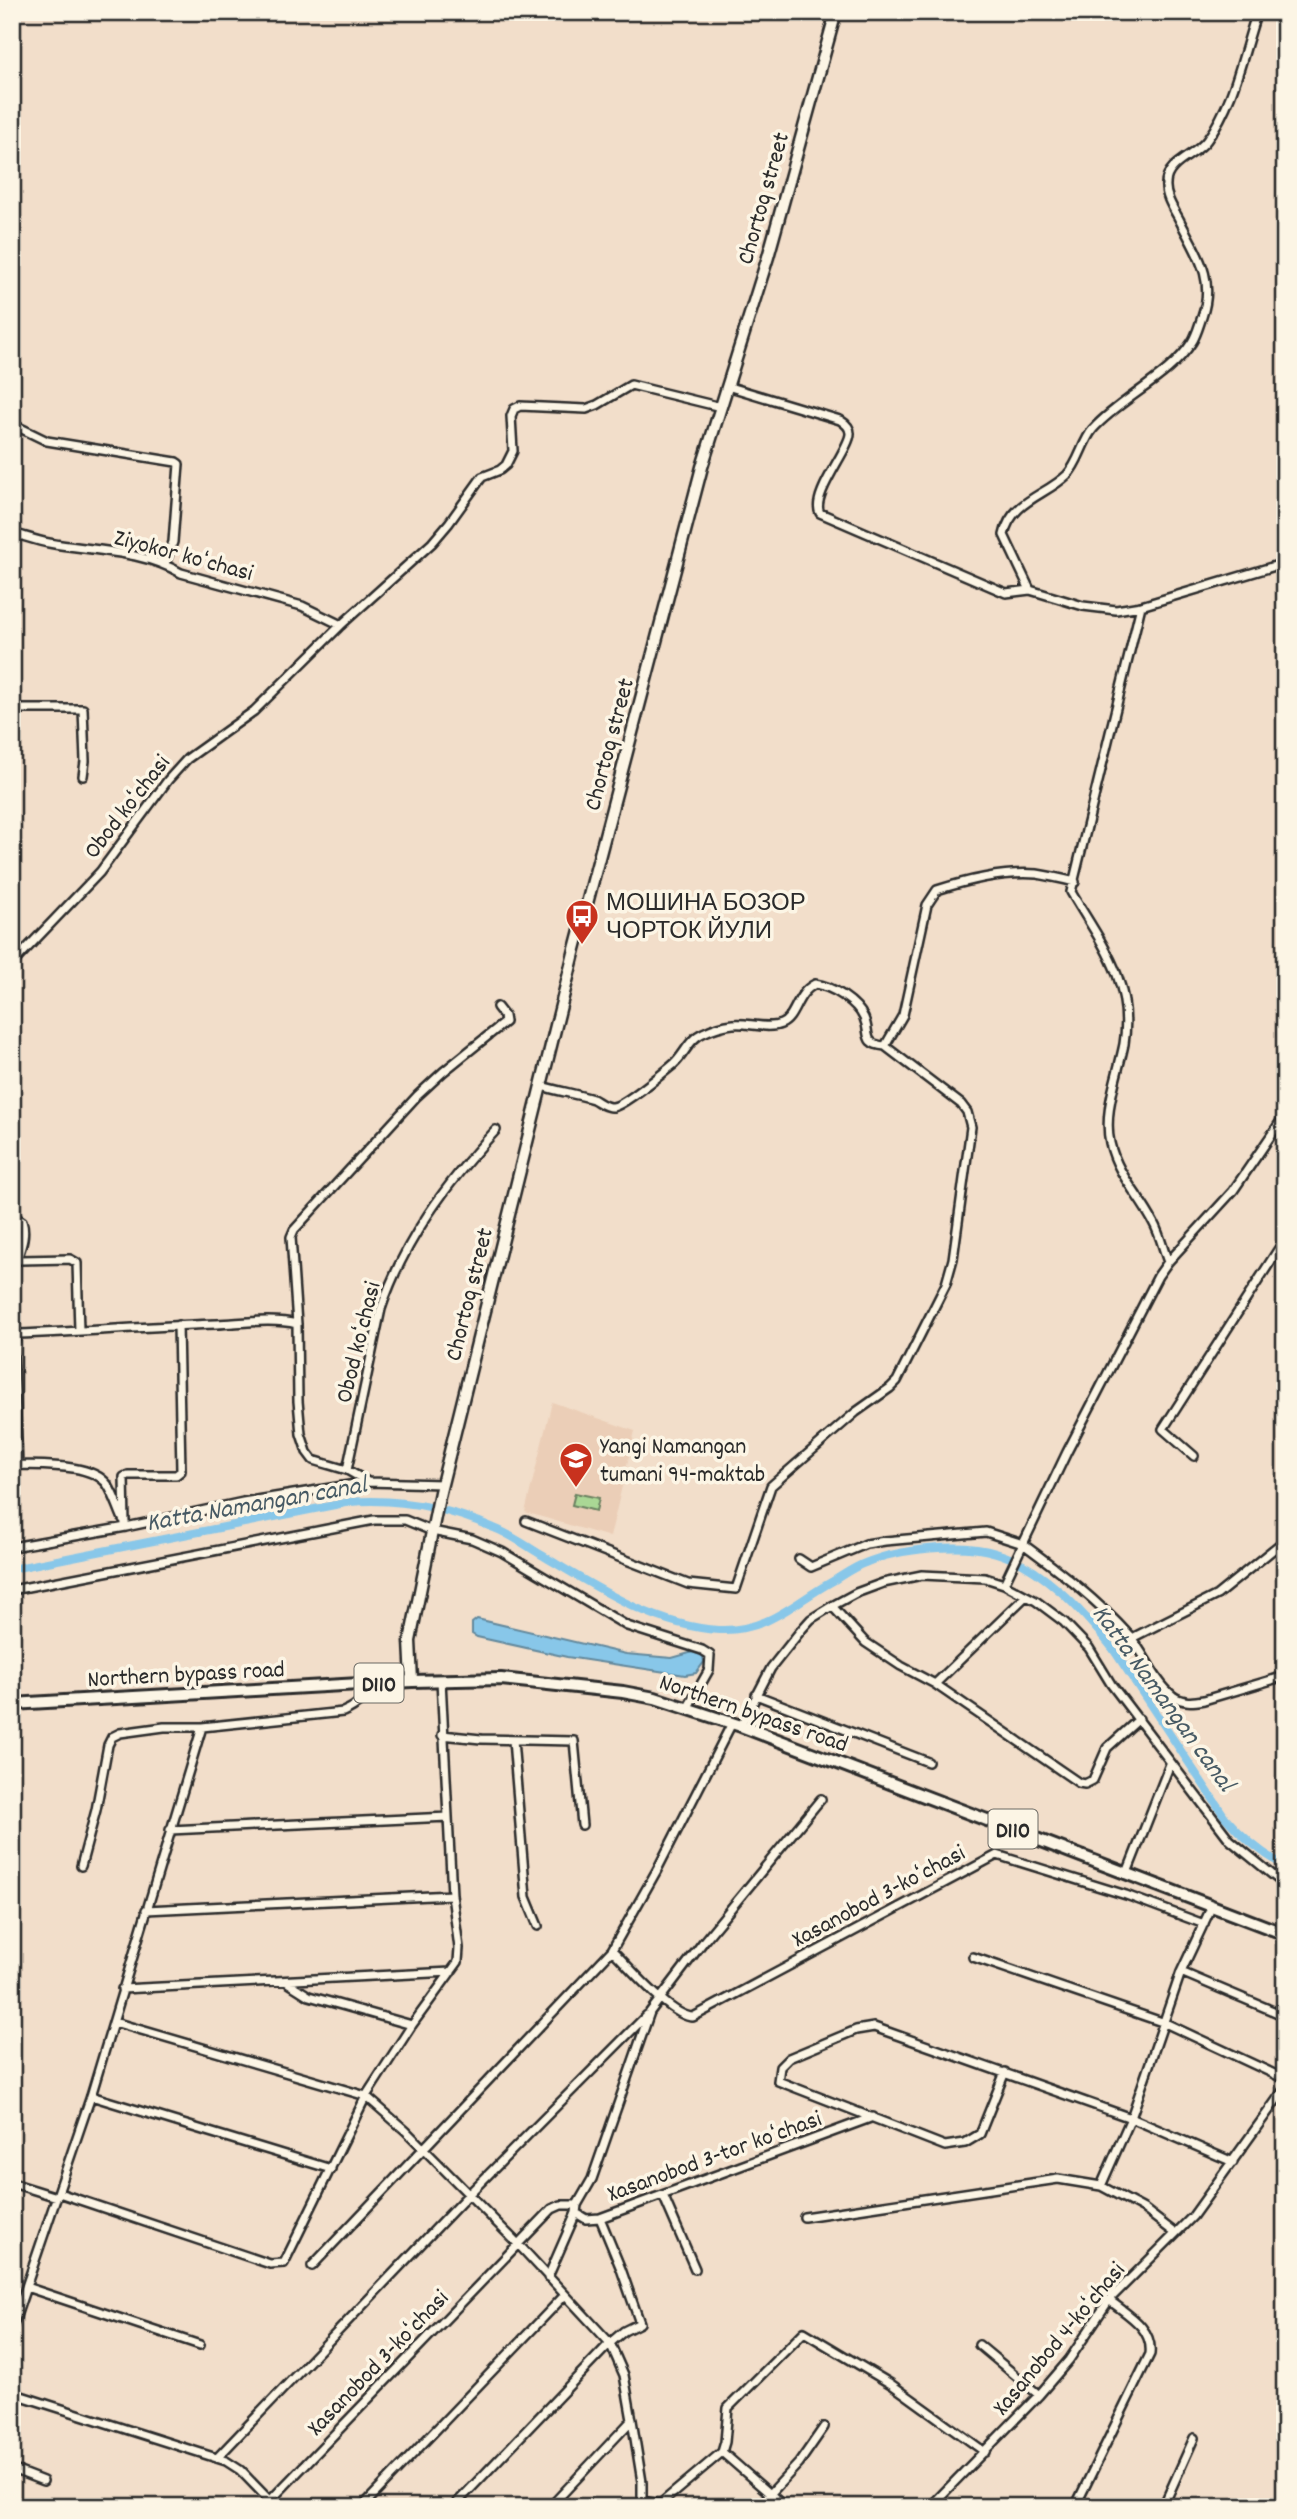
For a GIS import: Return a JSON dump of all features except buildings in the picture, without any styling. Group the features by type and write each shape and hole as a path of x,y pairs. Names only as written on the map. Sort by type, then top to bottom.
{"main road":[{"name":"Chortoq street","path":"412,1681 410,1641 432,1529 541,1086 702,467 768,257 836,12"},
{"name":"Northern bypass road","path":"12,1704 412,1681 501,1679 634,1694 688,1707 736,1724 1285,1934"}],"street":[{"path":"1030,590 1004,535 1012,513 1068,474 1093,430 1170,366 1195,337 1207,301 1207,280 1196,251 1166,191 1166,179 1174,166 1201,147 1217,125 1232,94 1257,12"},
{"name":"Obod koʻchasi","path":"12,964 100,872 168,780 187,759 254,711 341,625 432,543 482,477 506,465 513,451 511,416 514,410 520,406 586,409 631,385 721,407"},
{"path":"727,386 840,420 847,425 849,438 834,463 818,505 820,513 1006,593 1030,590 1101,609 1116,610 1141,606 1285,563"},
{"path":"12,424 47,441 179,464 173,542 165,564"},
{"name":"Ziyokor koʻchasi","path":"12,533 47,543 119,553 165,564 181,573 302,606 341,625"},
{"path":"1141,606 1071,892 1110,958 1123,989 1127,1018 1108,1115 1110,1142 1119,1169 1154,1223 1168,1262"},
{"path":"12,709 83,709 83,776"},
{"path":"885,1046 903,1015 927,905 937,890 969,880 1017,874 1036,874 1075,882"},
{"path":"526,1521 688,1584 736,1589 771,1486 856,1412 897,1381 946,1283 953,1259 971,1127 967,1112 961,1104 885,1046 873,1044 868,1038 864,1019 850,1001 825,986 815,984 799,996 784,1023 733,1024 701,1034 674,1064 615,1107 541,1086"},
{"name":"Obod koʻchasi","path":"368,1482 347,1470 313,1460 301,1434 297,1324 290,1242 294,1230 424,1090 505,1022 505,1016 497,1007"},
{"path":"1285,1023 1282,1034 1285,1048"},
{"path":"1005,1581 1115,1356 1158,1276 1233,1191 1285,1115"},
{"name":"Obod koʻchasi","path":"347,1470 381,1309 389,1284 412,1238 426,1217 462,1168 496,1130"},
{"path":"12,1216 24,1224 18,1256 20,1261 70,1259 77,1263 79,1331"},
{"path":"1194,1456 1163,1429 1285,1239"},
{"path":"126,1526 106,1482 98,1477 78,1469 15,1465 13,1344 18,1334 255,1322 297,1324"},
{"path":"126,1526 124,1477 176,1475 181,1471 178,1325"},
{"path":"12,1547 243,1502 368,1482 441,1488"},
{"path":"12,1590 374,1520 405,1520 472,1539 502,1552 627,1626 710,1655 709,1670 688,1707"},
{"path":"799,1559 811,1567 866,1544 986,1532 1021,1547 1070,1579 1132,1638 1170,1694 1180,1700 1204,1700 1285,1676"},
{"path":"1132,1638 1217,1595 1285,1540"},
{"path":"312,2266 612,1950 736,1724 771,1668 811,1619 856,1592 884,1583 922,1576 1005,1581 1064,1622 1089,1648 1111,1684 1230,1840 1285,1885"},
{"path":"935,1684 1026,1596"},
{"path":"832,1606 865,1642 935,1684 1073,1780 1085,1784 1093,1780 1107,1748 1139,1719"},
{"path":"12,2183 279,2265 284,2263 366,2096 412,2025 458,1962 442,1735 441,1680"},
{"path":"81,1866 96,1810 108,1745 113,1737 120,1733 164,1727 202,1727 342,1712 363,1701 371,1684"},
{"path":"756,1695 928,1762"},
{"path":"12,2328 91,2096 202,1727"},
{"path":"442,1735 574,1741 582,1825"},
{"path":"513,1740 526,1897 538,1926"},
{"path":"1127,1873 1170,1764"},
{"path":"218,2458 468,2195 662,1999 704,1941 821,1799"},
{"path":"170,1830 448,1817"},
{"name":"Xasanobod 3-koʻchasi","path":"662,1999 684,2016 693,2017 997,1855 1126,1895 1204,1924"},
{"path":"146,1910 452,1895"},
{"path":"1101,2186 1131,2118 1181,1972 1212,1906"},
{"path":"612,1950 662,1999"},
{"path":"973,1956 1165,2023 1285,2079"},
{"path":"122,1989 451,1972"},
{"path":"1181,1972 1285,2016"},
{"path":"286,1982 309,1996 412,2025"},
{"path":"548,2277 576,2209 592,2179 650,2012"},
{"path":"114,2022 366,2096 406,2131 519,2245 610,2343 624,2375 642,2482 640,2504 661,2505 722,2452 728,2408 804,2332 891,2384 985,2452"},
{"path":"1005,2072 979,2134 965,2143 945,2146 779,2082 777,2077 783,2062 856,2030 874,2027 1005,2072 1131,2118 1233,2162"},
{"name":"Xasanobod 4-koʻchasi","path":"930,2507 1039,2395 1069,2360 1110,2300 1193,2216 1285,2088"},
{"path":"91,2096 331,2169"},
{"name":"Xasanobod 3-tor koʻchasi","path":"576,2209 586,2219 600,2218 873,2117"},
{"path":"804,2217 1058,2179 1101,2186 1144,2209 1175,2233"},
{"path":"663,2195 695,2269"},
{"name":"Xasanobod 3-koʻchasi","path":"267,2504 556,2206 576,2209"},
{"path":"453,2507 610,2343 641,2321 600,2218"},
{"path":"26,2287 200,2345"},
{"path":"362,2507 565,2295"},
{"path":"1075,2507 1150,2354 1150,2337 1110,2300"},
{"path":"979,2346 1039,2395"},
{"path":"12,2393 218,2458 235,2466 267,2504"},
{"path":"550,2507 632,2420"},
{"path":"758,2507 799,2463 824,2427"},
{"path":"1163,2507 1194,2438"},
{"path":"722,2452 785,2507"},
{"path":"12,2469 43,2481"}],"shaded area":[{"name":"Yangi Namangan tumani 94-maktab","path":"552,1402 635,1431 610,1537 525,1512"}],"green space":[{"path":"575,1493 599,1498 596,1511 572,1505"}],"water":[{"path":"477,1619 626,1654 672,1658 693,1652 703,1656 704,1662 696,1673 685,1675 567,1657 477,1637 472,1634 472,1623"}],"waterway":[{"name":"Katta Namangan canal","path":"12,1569 350,1502 405,1503 441,1510 500,1530 582,1579 648,1613 695,1627 719,1630 752,1626 766,1621 853,1569 879,1558 912,1551 948,1548 996,1553 1014,1560 1046,1580 1089,1620 1113,1649 1225,1817 1252,1844 1285,1866"}],"place":[{"name":"МОШИНА БОЗОР ЧОРТОК ЙУЛИ","path":"582,946"},
{"name":"Yangi Namangan tumani 94-maktab","path":"576,1489"}]}
